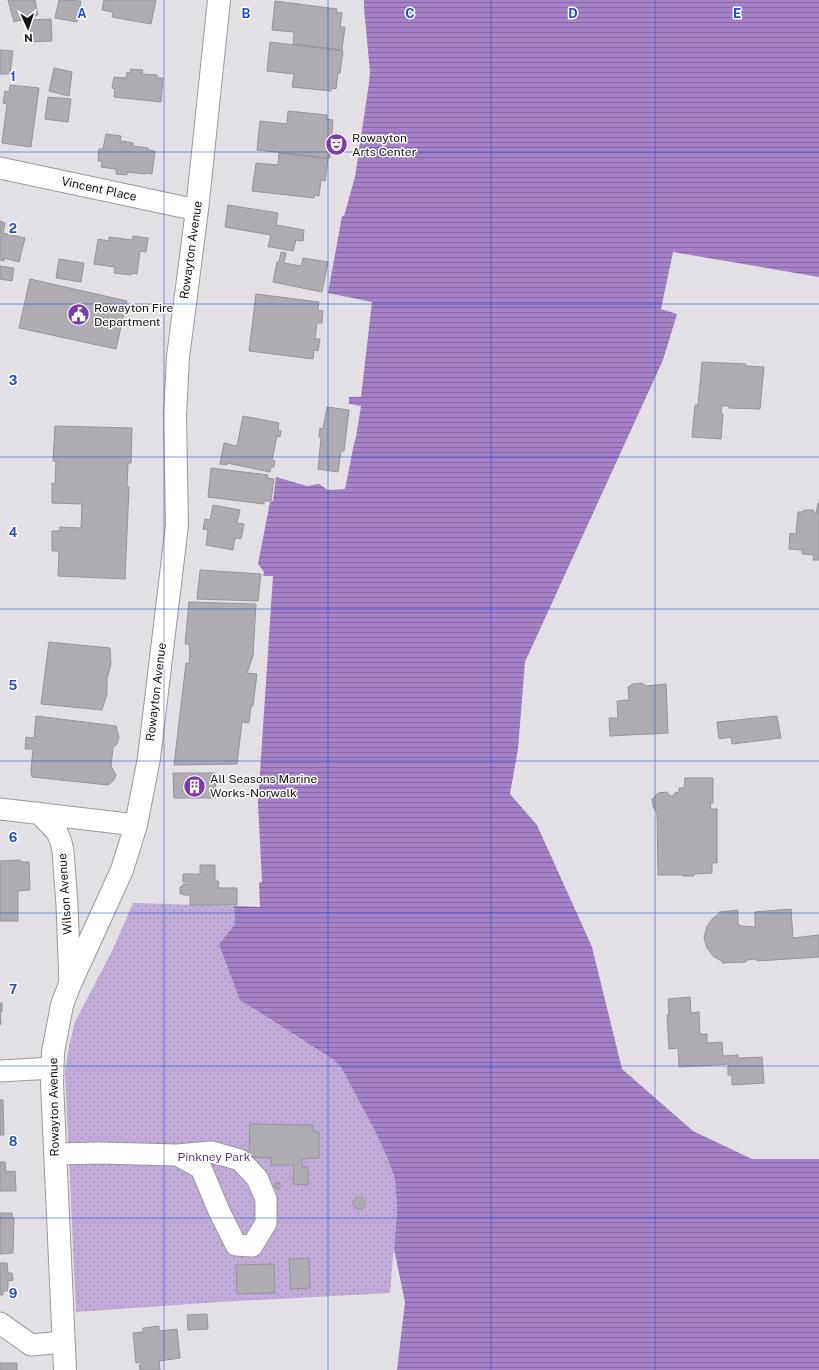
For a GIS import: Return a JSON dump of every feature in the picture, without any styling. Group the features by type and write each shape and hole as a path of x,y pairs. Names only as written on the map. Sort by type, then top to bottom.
{"main road":[{"name":"Rowayton Avenue","path":"64,1370 52,1068 62,1005 70,984 122,870 136,825 149,758 177,525 175,416 176,381 184,306 197,210 219,0"}],"street":[{"name":"Vincent Place","path":"0,168 197,210"},
{"path":"0,809 136,825"},
{"name":"Wilson Avenue","path":"39,813 57,832 63,851 68,905 70,984"},
{"path":"0,1071 52,1068"},
{"path":"55,1154 99,1153 177,1155 212,1152 240,1160 257,1178 266,1199 266,1223 252,1246 236,1245 219,1211 201,1168 177,1155"},
{"path":"0,1323 31,1345 63,1342"}],"green space":[{"name":"Pinkney Park","path":"133,903 234,906 235,924 219,944 255,1010 334,1060 341,1067 376,1133 395,1179 397,1210 390,1293 219,1302 76,1312 65,1071 75,1022 112,951"}],"shaded area":[{"path":"364,0 819,0 819,277 673,252 661,309 677,314 663,360 525,662 518,749 510,794 537,825 592,947 622,1069 693,1131 752,1159 819,1159 819,1370 397,1370 405,1302 394,1249 397,1210 395,1179 387,1157 341,1067 334,1060 240,1000 219,944 235,924 234,906 260,907 259,883 262,882 258,803 273,576 263,576 264,572 258,564 270,502 273,501 276,477 307,486 319,484 328,490 345,489 361,406 349,404 349,397 361,397 372,302 328,293 342,216 344,216 355,177 369,83 370,72"}],"building":[{"path":"8,0 35,0 38,15 14,22"},
{"path":"59,0 81,1 77,22 55,18"},
{"path":"104,0 156,0 151,24 112,17 113,12 102,10"},
{"path":"275,1 337,9 336,12 342,13 340,27 345,27 342,50 293,44 294,32 272,30"},
{"path":"51,19 52,41 29,42 28,20"},
{"path":"270,42 343,51 336,89 331,88 331,91 292,87 294,74 267,71"},
{"path":"0,50 13,51 10,74 0,74"},
{"path":"54,68 72,72 69,96 49,91"},
{"path":"131,69 143,70 142,74 157,75 157,78 163,78 161,102 114,97 115,89 112,88 114,77 126,78 127,72 130,73"},
{"path":"10,85 39,88 31,147 2,143 7,104 3,103 5,91 9,92"},
{"path":"48,97 71,99 68,122 45,119"},
{"path":"288,111 327,115 327,119 333,120 330,158 257,150 260,121 287,124"},
{"path":"106,134 121,136 120,144 122,141 133,143 133,146 148,148 148,150 155,151 152,174 127,172 127,175 116,174 117,171 115,169 101,167 102,161 98,161 99,149 103,149"},
{"path":"279,153 328,159 325,181 321,180 319,196 315,195 314,198 252,191 256,163 278,165"},
{"path":"228,205 278,213 276,225 304,230 303,241 296,240 293,251 268,247 271,235 225,227"},
{"path":"0,221 5,223 3,233 25,238 19,262 4,258 4,261 0,260"},
{"path":"133,236 148,238 146,252 140,251 137,274 131,273 131,275 114,273 115,267 94,264 98,239 109,241 109,237 132,240"},
{"path":"281,252 286,253 284,263 301,266 303,258 328,262 322,292 273,282 277,262 279,262"},
{"path":"59,259 84,263 81,282 56,278"},
{"path":"0,266 14,268 12,281 0,279"},
{"path":"30,279 127,301 116,349 19,328"},
{"path":"256,294 319,302 318,310 323,311 322,323 317,323 315,339 320,339 318,351 314,350 313,359 249,351"},
{"path":"702,362 746,364 746,366 764,367 760,409 729,408 729,406 722,406 721,414 723,414 721,439 692,437 695,405 698,405"},
{"path":"327,407 349,410 344,451 341,451 338,472 318,469 321,438 319,437 320,428 323,429"},
{"path":"243,416 279,423 278,430 281,431 280,437 277,436 272,460 275,461 274,467 271,467 270,472 227,463 227,465 220,464 224,443 237,446"},
{"path":"55,426 132,428 131,463 128,463 127,487 129,487 125,579 58,576 59,551 52,551 52,531 60,531 60,527 81,528 82,504 52,503 52,483 55,484 56,461 53,461"},
{"path":"211,468 268,475 267,478 274,479 271,501 264,501 264,504 208,497"},
{"path":"818,503 819,560 813,560 814,555 802,554 802,550 789,549 790,533 796,534 798,512 813,510 816,514"},
{"path":"213,505 240,510 237,523 244,524 241,539 235,538 233,550 206,545 208,530 203,529 205,519 210,520"},
{"path":"200,570 261,574 258,601 197,599"},
{"path":"189,602 256,604 253,656 247,673 257,674 253,706 251,706 249,723 242,722 237,764 174,765 186,663 189,664 190,647 189,644 185,644"},
{"path":"49,642 110,648 111,664 107,679 107,694 102,710 41,704"},
{"path":"642,683 646,686 666,684 668,733 610,736 609,718 618,718 617,701 629,700 628,687 633,684"},
{"path":"36,716 116,726 119,737 117,744 113,748 111,766 116,775 114,780 108,785 32,777 31,771 33,749 25,749 26,737 34,738"},
{"path":"777,716 781,738 732,744 731,737 719,739 717,722"},
{"name":"All Seasons Marine Works-Norwalk","path":"173,773 215,773 216,798 174,798"},
{"path":"685,778 713,778 713,803 710,803 711,809 717,809 717,863 712,863 712,873 694,874 694,876 658,875 657,812 653,807 652,799 658,793 667,792 670,796 673,796 676,792 679,793 679,788 684,788"},
{"path":"20,860 21,862 29,862 30,890 18,891 18,921 0,921 0,861"},
{"path":"200,865 215,865 215,879 219,882 218,888 237,888 237,905 190,905 190,895 180,894 180,887 182,887 183,884 189,884 189,882 183,882 183,874 200,874"},
{"path":"791,909 793,938 819,935 819,957 757,961 757,959 746,960 746,962 722,963 722,961 714,957 707,948 704,938 707,926 713,918 719,914 719,912 738,910 738,924 741,926 755,927 755,912"},
{"path":"690,997 691,1013 699,1012 700,1034 707,1034 707,1043 722,1042 723,1056 738,1055 740,1058 762,1057 764,1083 732,1085 732,1075 728,1075 728,1066 731,1064 679,1067 678,1048 669,1049 667,1015 669,1014 668,999"},
{"path":"0,1003 2,1003 2,1012 0,1012"},
{"path":"0,1100 3,1100 4,1135 0,1135"},
{"path":"250,1124 313,1125 313,1132 319,1132 319,1158 302,1159 302,1167 308,1167 308,1185 293,1184 294,1165 271,1165 271,1158 249,1156"},
{"path":"0,1162 5,1162 6,1172 15,1171 16,1191 0,1191"},
{"path":"275,1183 280,1183 280,1188 275,1188"},
{"path":"357,1197 361,1197 365,1203 361,1209 357,1209 353,1205 353,1201"},
{"path":"0,1213 12,1213 12,1218 14,1218 13,1253 0,1254"},
{"path":"309,1258 310,1288 291,1289 289,1259"},
{"path":"0,1263 7,1263 8,1273 12,1273 13,1280 8,1281 8,1291 3,1291 3,1295 0,1295"},
{"path":"274,1264 275,1293 237,1294 236,1265"},
{"path":"207,1314 208,1329 188,1330 187,1315"},
{"path":"159,1326 159,1331 177,1329 180,1358 159,1361 160,1370 140,1370 139,1365 142,1364 142,1362 136,1363 133,1333 143,1332 143,1328"},
{"path":"0,1363 17,1363 17,1370 0,1370"}],"place":[{"name":"Rowayton Arts Center","path":"337,145"},
{"name":"Rowayton Fire Department","path":"79,315"},
{"name":"All Seasons Marine Works-Norwalk","path":"195,786"}]}
